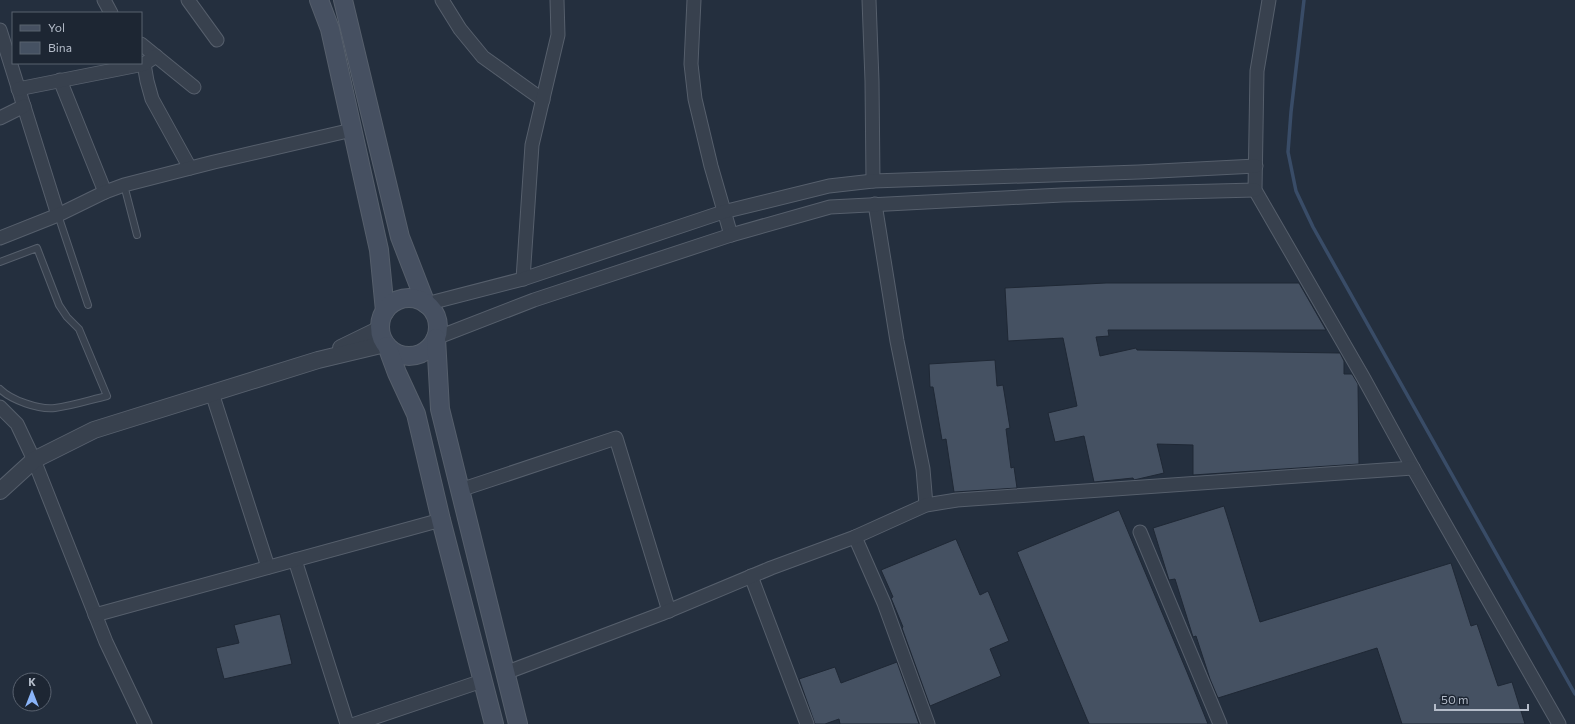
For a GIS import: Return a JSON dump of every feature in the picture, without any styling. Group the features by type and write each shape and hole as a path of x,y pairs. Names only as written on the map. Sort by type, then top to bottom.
{"main road":[{"path":"320,0 330,29 379,250 385,311"},
{"path":"343,0 400,237 426,304"},
{"path":"494,724 441,520 416,414 384,340 381,319 385,311 391,304 409,298 426,304 433,311 437,319 438,328 436,338 440,409 518,724"},
{"path":"384,340 394,353 404,356 414,356 423,353 431,346 436,338"}],"street":[{"path":"104,0 110,12"},
{"path":"188,0 217,40"},
{"path":"442,0 460,29 483,57 543,100"},
{"path":"523,279 532,145 558,35 557,0"},
{"path":"694,0 690,64 695,99 723,212 731,235"},
{"path":"868,0 872,80 873,181"},
{"path":"1269,0 1258,71 1255,190 1363,377 1558,724"},
{"path":"0,30 9,47 12,61"},
{"path":"142,45 194,87"},
{"path":"18,88 144,64 156,56"},
{"path":"13,64 18,88 58,215"},
{"path":"144,64 152,99 190,168"},
{"path":"60,80 105,192"},
{"path":"0,118 24,106"},
{"path":"0,238 58,215 105,192 124,185 352,130"},
{"path":"426,304 523,279 723,212 829,186 873,181 1094,174 1256,166"},
{"path":"436,338 534,300 731,235 830,207 1062,195 1255,190"},
{"path":"874,204 897,341 924,469 926,505"},
{"path":"0,491 34,460 94,430 384,340"},
{"path":"212,393 268,567"},
{"path":"0,406 18,424 34,460 106,642 145,724"},
{"path":"460,490 616,438 669,611"},
{"path":"505,673 669,611 751,576 855,537 926,505 965,500 1413,468"},
{"path":"95,615 441,520"},
{"path":"1140,532 1220,724"},
{"path":"855,537 884,603 928,724"},
{"path":"295,560 347,724"},
{"path":"751,576 807,724"},
{"path":"355,724 482,681"}],"lane":[{"path":"124,185 137,235"},
{"path":"58,215 88,305"},
{"path":"0,262 37,248 59,304 79,329 107,396 54,408 33,405 11,398 0,389"}],"building":[{"path":"1106,283 1299,283 1326,330 1108,330 1109,336 1096,337 1100,356 1136,348 1137,350 1340,353 1344,361 1344,374 1352,374 1358,384 1359,464 1193,475 1193,445 1157,444 1164,473 1134,480 1133,478 1094,482 1084,436 1055,442 1048,413 1077,406 1063,338 1008,341 1005,288"},
{"path":"995,360 997,386 1003,385 1010,428 1006,429 1011,468 1014,467 1017,488 954,492 946,439 942,440 933,387 930,387 929,364"},
{"path":"1224,506 1260,622 1451,563 1471,626 1477,624 1498,686 1512,682 1525,724 1402,724 1377,648 1218,698 1196,636 1193,637 1175,579 1169,580 1153,528"},
{"path":"1119,510 1208,724 1089,724 1017,552"},
{"path":"956,539 980,595 988,591 1009,641 990,649 1001,676 930,706 902,628 903,627 891,598 893,597 881,570"},
{"path":"280,614 292,664 224,679 216,648 239,643 234,625"},
{"path":"897,662 919,724 840,724 839,719 825,724 815,724 799,679 835,667 841,683"}],"waterway":[{"path":"1304,0 1291,112 1288,152 1296,191 1313,227 1575,694"}]}
